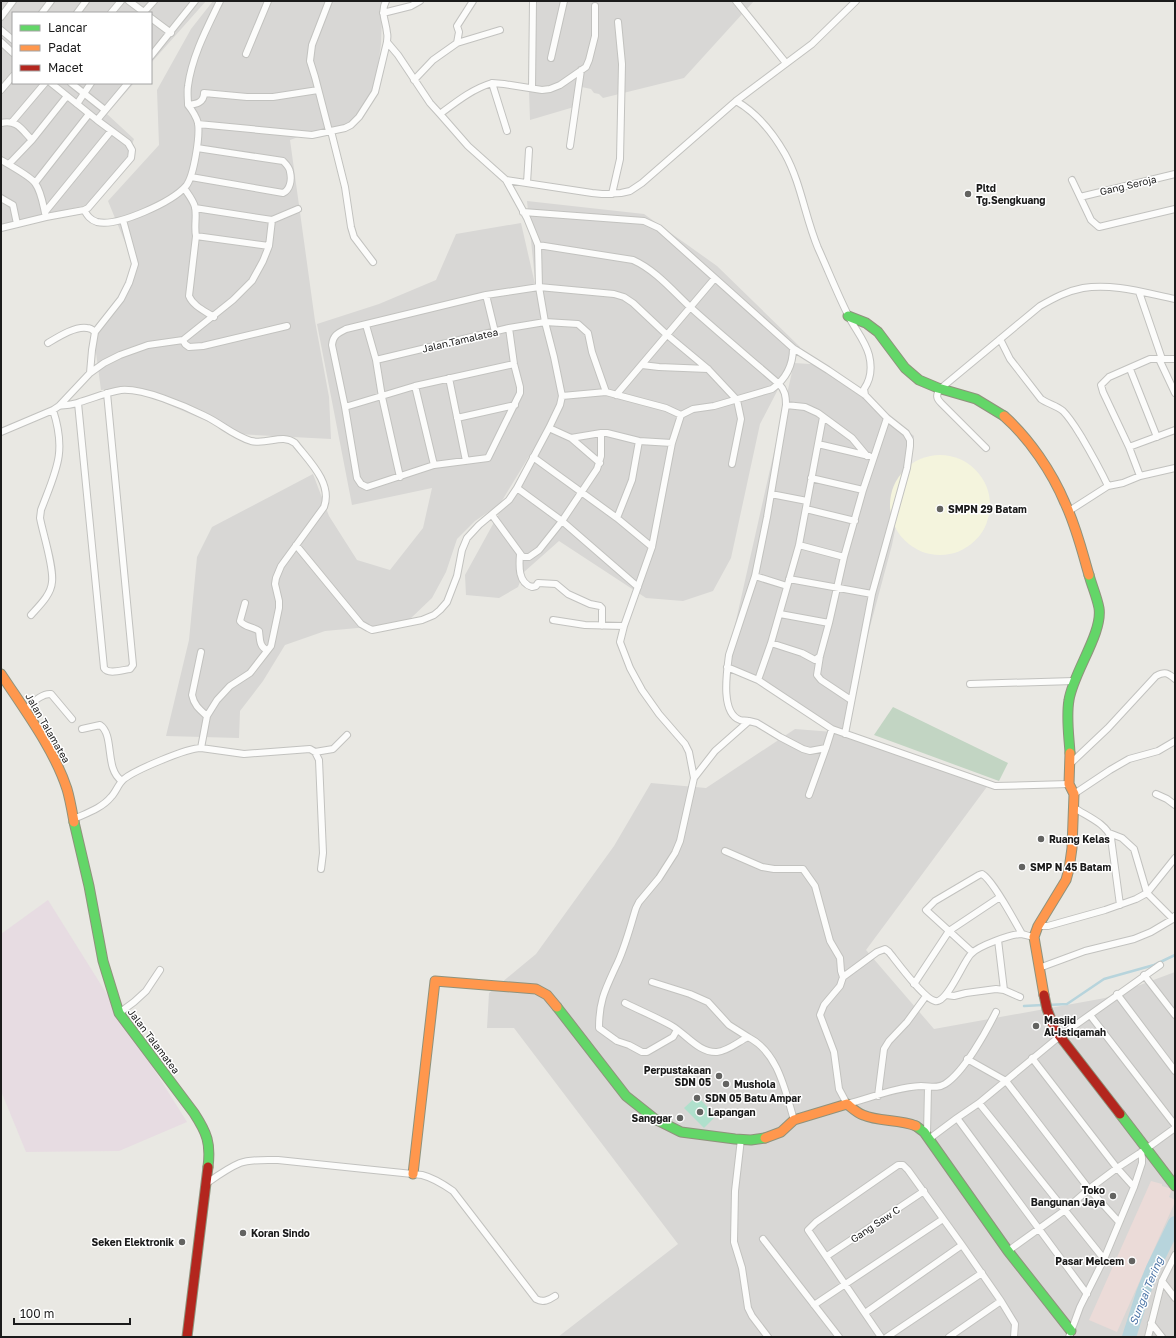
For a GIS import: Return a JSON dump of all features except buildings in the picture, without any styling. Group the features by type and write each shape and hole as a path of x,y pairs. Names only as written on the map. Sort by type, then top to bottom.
{"street":[{"path":"1,17 13,1"},
{"path":"43,12 51,1"},
{"path":"78,12 86,1"},
{"path":"112,12 121,1"},
{"path":"129,1 143,12"},
{"path":"145,12 154,1"},
{"path":"152,55 171,33 195,1"},
{"path":"84,210 88,216 98,222 123,220 153,208 184,188 191,177 197,148 198,124 194,113 188,105 188,86 193,65 202,40 220,1"},
{"path":"246,54 268,1"},
{"path":"329,1 312,45 310,61 330,131 344,187 354,237 373,262"},
{"path":"198,124 285,131 312,135 345,128 351,125 359,117 375,92 387,42 387,32 383,13 383,8 386,1"},
{"path":"383,13 411,6 420,1"},
{"path":"457,44 459,32 457,26 473,1"},
{"path":"532,88 533,1"},
{"path":"550,58 564,1"},
{"path":"736,1 786,64"},
{"path":"506,180 592,193 612,194 630,191 642,183 736,101 812,44 856,1"},
{"path":"440,114 466,95 492,83 496,82 532,88 550,89 560,85 586,67 595,36 595,6"},
{"path":"152,19 171,33"},
{"path":"612,194 620,159 622,64 618,22"},
{"path":"1,30 12,39"},
{"path":"414,80 433,60 457,44 500,30"},
{"path":"1,42 12,52"},
{"path":"296,545 364,626 372,630 422,620 434,615 447,602 457,576 462,550 467,538 479,525 509,500 549,428 560,405 562,396 545,322 539,287 538,245 530,225 506,180 468,146 430,103 398,55 387,42"},
{"path":"570,146 581,70"},
{"path":"1,90 12,77"},
{"path":"492,83 507,131"},
{"path":"12,122 44,84"},
{"path":"72,84 105,110"},
{"path":"77,104 90,84"},
{"path":"97,120 127,84"},
{"path":"1,228 46,214 84,210 90,206 133,154 128,143 89,114 67,96 58,86"},
{"path":"188,105 199,103 203,99 204,94 273,97 318,90"},
{"path":"9,164 32,140 67,96"},
{"path":"736,101 744,105 758,118 785,154 795,174 818,246 848,316 866,346 871,374 868,384 863,391 865,395"},
{"path":"35,183 89,114"},
{"path":"1,123 12,122 18,125 32,140"},
{"path":"46,214 111,131"},
{"path":"191,177 283,193 289,188 290,172 283,161 197,148"},
{"path":"526,184 529,150"},
{"path":"1,160 35,183 46,214"},
{"name":"Gang Seroja","path":"1080,196 1175,174"},
{"path":"1072,180 1092,220 1099,227 1175,209"},
{"path":"184,188 195,208 196,236 189,296 191,300 201,309 214,317"},
{"path":"1,198 13,205 17,224"},
{"path":"195,208 272,220 298,209"},
{"path":"523,212 644,221 658,228 793,348 865,395 887,418 906,433 910,440 907,468 872,594 845,734"},
{"path":"90,373 95,332 121,299 129,283 135,264 123,220"},
{"path":"1,432 59,406 90,373 104,363 141,347 166,341 183,340 214,317 234,300 252,281 269,246 272,220"},
{"path":"196,236 269,246"},
{"path":"538,245 633,260 650,270 783,388 786,394 786,405 771,494 755,576 729,656 726,690 728,704 732,713 740,720 757,723 803,749 810,751 826,748"},
{"path":"616,395 666,334 715,278"},
{"path":"986,448 937,399 937,394 940,388 1040,306 1069,292 1082,288 1101,286 1175,299"},
{"path":"509,328 520,393 488,458 434,465 367,487 359,482 332,345 336,334 346,329 486,295 539,287 614,294 624,297 633,303 666,334 708,369 737,400 741,419 732,464"},
{"path":"1139,292 1161,359 1175,393"},
{"path":"486,295 495,332"},
{"path":"848,316 862,321 875,330 912,375 919,380 973,398 994,408 1007,419 1024,436 1040,459 1060,493 1069,512 1099,608 1099,616 1094,637 1074,681 1068,700 1070,764 1069,784 1074,794 1072,848 1069,869 1066,880 1038,926 1034,938 1046,1005 1052,1024 1143,1151 1175,1186"},
{"name":"Jalan.Tamalatea","path":"376,360 509,328 545,322 578,324 588,333 592,352 606,392"},
{"path":"366,325 376,360 382,397 400,477"},
{"path":"183,340 189,347 203,346 287,326"},
{"path":"48,343 61,335 81,328 88,328 95,332"},
{"path":"1000,339 1010,359 1041,399 1058,407 1073,424 1096,461 1108,486"},
{"path":"562,396 606,392 666,408 681,415 693,410 737,400 772,389 786,376 792,363 793,348"},
{"path":"1140,476 1101,385 1109,377 1150,359 1175,359"},
{"path":"345,407 415,386 514,364"},
{"path":"642,365 660,368 708,369"},
{"path":"1130,369 1157,437"},
{"path":"449,378 466,460"},
{"path":"415,386 434,465"},
{"path":"59,406 78,403 107,393 122,390 133,390 146,393 206,417 232,433 250,440 258,442 284,438 290,440 295,443 318,473 324,485 326,502 324,507 281,566 276,578 275,584 279,608 271,646 250,673 230,686 217,700 207,716 200,748"},
{"path":"78,403 104,668 109,672 130,669 133,665 107,393"},
{"path":"457,418 515,405"},
{"path":"786,405 811,409 852,438 871,457"},
{"path":"31,615 43,601 50,589 52,581 51,566 40,518 41,510 59,464 60,441 58,426 53,410"},
{"path":"677,1030 672,1037 647,1052 642,1052 629,1045 616,1041 600,1028 599,1013 602,997 616,968 636,908 639,902 659,878 675,853 680,841 694,778 692,761 685,744 659,714 642,690 630,668 620,642 624,626 652,547 672,443 681,415"},
{"path":"758,680 780,614 798,545 823,417"},
{"path":"851,700 819,678 817,675 820,656 844,557 855,521 871,457 887,418"},
{"path":"549,428 571,438 600,463"},
{"path":"1128,447 1175,430"},
{"path":"492,515 524,558 527,558 539,550 562,521 597,469 600,463 601,433"},
{"path":"571,438 601,433 616,434 639,441 672,443"},
{"path":"617,518 632,480 639,441"},
{"path":"818,444 871,457"},
{"path":"533,457 617,518 652,547"},
{"path":"1069,512 1108,486 1140,476 1175,468"},
{"path":"811,478 863,490"},
{"path":"517,488 562,521 638,587"},
{"path":"771,494 807,501"},
{"path":"806,508 855,521"},
{"path":"798,545 844,557"},
{"path":"520,554 519,565 521,576 526,584 532,588 538,583 556,584 568,594 590,604 600,606 602,608 602,626"},
{"path":"755,576 787,586"},
{"path":"789,579 872,594"},
{"path":"245,603 240,621 242,624 255,628 259,631 261,644 267,650"},
{"path":"780,614 829,623"},
{"path":"553,620 585,625 624,626"},
{"path":"771,643 802,653 816,660 820,656"},
{"path":"201,652 192,695 196,706 207,716"},
{"path":"727,667 758,680 832,729 995,786 1069,784"},
{"path":"1070,764 1108,728 1156,676 1167,673 1175,679"},
{"name":"Jalan Talamatea","path":"1,674 58,764 67,789 89,886 103,961 119,1013 194,1113 208,1140 210,1154 207,1183 187,1337"},
{"path":"970,684 1074,681"},
{"path":"25,710 45,694 51,694 72,719"},
{"path":"694,778 715,752 749,721"},
{"path":"82,729 100,725 103,727 109,744 113,770 122,781"},
{"path":"809,795 832,729"},
{"path":"315,752 333,749 347,735"},
{"path":"1074,794 1129,759 1158,751 1175,741"},
{"path":"74,819 96,809 106,802 122,781 137,771 188,750 200,748 244,754 310,749 315,752 319,760 323,853 321,869"},
{"path":"1156,794 1175,805"},
{"path":"1039,968 1085,951 1134,939 1151,932 1174,918 1147,893 1134,849 1122,838 1109,832 1073,808"},
{"path":"1109,832 1120,905"},
{"path":"726,851 762,867 774,869 802,869 805,871 815,886 830,941 840,958 843,977 840,986 824,1005 820,1014 834,1052 839,1089 847,1104 862,1116 906,1123 919,1127 928,1137 1008,1251 1070,1334"},
{"path":"1038,926 1048,926 1136,900 1147,893 1175,860"},
{"path":"972,952 926,910 935,901 979,875 982,874 987,877 1022,934"},
{"path":"914,984 948,931 1000,897"},
{"path":"843,977 878,952 885,949 926,996 935,1001 941,1000 946,995 972,952 998,940 1022,934 1034,938"},
{"path":"998,940 1004,990"},
{"path":"928,1137 979,1103 1060,1036 1117,994 1160,965"},
{"path":"119,1013 146,992 160,970"},
{"path":"1144,975 1175,1015"},
{"path":"413,1174 435,981 541,990 547,995 626,1096 650,1115 681,1132 741,1139 764,1138 780,1132 794,1120 847,1104 912,1087 936,1087 944,1084 957,1073 984,1036 996,1012"},
{"path":"652,982 690,994 708,1002 729,1025 757,1042 778,1069 794,1120"},
{"path":"946,995 954,996 966,992 984,990 1004,990 1020,997"},
{"path":"1117,994 1175,1071"},
{"path":"878,1096 884,1049 889,1041 908,1022 926,996"},
{"path":"625,1003 677,1030 699,1047 713,1051 718,1052 748,1037"},
{"path":"1008,1251 1064,1210 1089,1188 1143,1151 1175,1126 1090,1015"},
{"path":"1032,1058 1117,1168 1134,1187"},
{"path":"967,1059 1006,1081 1089,1188 1119,1222"},
{"path":"928,1086 928,1137"},
{"path":"979,1103 1104,1259"},
{"path":"956,1118 1087,1294"},
{"path":"741,1139 735,1191 734,1242 742,1268 748,1308 752,1316 768,1337"},
{"path":"1070,1334 1080,1307 1104,1259 1134,1187 1142,1163 1143,1151"},
{"path":"207,1183 241,1162 257,1160 278,1160 413,1174 432,1178 443,1183 454,1191 536,1299 548,1300 555,1296"},
{"path":"881,1337 827,1256 808,1231 808,1228 898,1165 905,1167 924,1191 1001,1301 1015,1324 1014,1337"},
{"name":"Gang Saw C","path":"827,1256 924,1191"},
{"path":"814,1304 943,1219"},
{"path":"763,1239 839,1337"},
{"path":"865,1313 962,1245"},
{"path":"1148,1337 1162,1281 1175,1255"},
{"path":"887,1337 982,1273"},
{"path":"1162,1281 1175,1298"},
{"path":"949,1337 1001,1301"},
{"path":"1151,1323 1162,1337"}],"shaded area":[{"path":"1,1 206,1 152,62 152,12 12,12 12,84 133,84 107,114 134,139 126,159 91,204 1,225"},
{"path":"213,1 385,1 382,14 381,44 374,95 351,124 311,132 290,140 315,321 329,397 331,439 237,434 127,387 101,390 94,338 136,269 108,201 159,145 157,90 191,29"},
{"path":"531,1 754,1 684,78 603,98 599,94 594,93 591,89 577,86 574,107 530,120 529,91"},
{"path":"527,201 644,214 717,266 800,347 760,424 731,558 713,591 683,601 646,598 559,541 524,572 518,587 499,598 466,595 465,575 542,435 500,504 475,521 457,539 446,572 432,598 410,619 390,625 325,631 285,645 263,681 240,711 239,738 166,736 189,640 197,557 212,527 313,474 329,516 357,560 390,570 423,528 432,488 352,505 317,324 379,304 436,280 456,234 521,223 540,306 535,280"},
{"path":"794,363 825,365 914,436 892,545 842,731 726,665"},
{"name":"SMPN 29 Batam","path":"940,455 950,456 968,463 982,477 989,495 989,515 982,533 968,547 950,554 940,555 930,554 912,547 898,533 891,515 890,505 891,495 898,477 912,463 930,456"},
{"path":"893,707 1008,763 999,781 874,735"},
{"path":"795,729 833,732 989,784 866,950 934,1029 1105,998 1175,972 1175,1337 558,1337 678,1244 514,1028 487,1028 489,993 536,954 614,846 651,783 706,788"},
{"path":"48,900 187,1122 119,1151 26,1152 1,1091 1,934"},
{"name":"Mushola","path":"726,1076 734,1084 725,1092 718,1084"},
{"name":"Pasar Melcem","path":"1151,1181 1172,1189 1169,1197 1175,1200 1175,1202 1117,1332 1089,1320"}],"green space":[{"name":"Lapangan","path":"697,1096 716,1116 704,1128 684,1108"}],"waterway":[{"path":"1048,1005 1067,1004 1104,979 1154,965 1175,955"},
{"path":"1024,1006 1043,1005"},
{"name":"Sungai Tering","path":"1129,1337 1143,1293 1153,1268 1175,1223"}],"traffic: fast":[{"path":"848,316 866,323 878,332 905,368 919,380 938,388 976,399 1004,416"},
{"path":"1070,753 1068,720 1069,700 1076,678 1097,629 1099,618 1099,608 1089,575"},
{"path":"74,822 89,886 103,961 119,1013 194,1113 207,1138 209,1151 208,1167"},
{"path":"557,1007 626,1096 655,1119 681,1132 735,1139 751,1140 765,1138"},
{"path":"1120,1114 1175,1186"},
{"path":"916,1126 924,1132 1008,1251 1071,1331"}],"traffic: slow":[{"path":"1004,416 1031,445 1054,479 1069,512 1089,575"},
{"path":"1,674 38,730 54,759 67,789 74,822"},
{"path":"1044,995 1034,937 1038,926 1066,880 1069,869 1072,848 1074,794 1069,784 1070,753"},
{"path":"413,1174 435,981 536,989 547,995 557,1007"},
{"path":"765,1138 781,1132 794,1120 847,1104 859,1113 869,1117 903,1122 916,1126"}],"traffic: jam":[{"path":"1044,995 1047,1009 1055,1030 1120,1114"},
{"path":"187,1337 208,1167"}],"place":[{"name":"Pltd Tg.Sengkuang","path":"968,194"},
{"name":"SMPN 29 Batam","path":"940,509"},
{"name":"Ruang Kelas","path":"1041,839"},
{"name":"SMP N 45 Batam","path":"1022,867"},
{"name":"Masjid Al-Istiqamah","path":"1036,1026"},
{"name":"Perpustakaan SDN 05","path":"719,1076"},
{"name":"Mushola","path":"726,1084"},
{"name":"SDN 05 Batu Ampar","path":"697,1098"},
{"name":"Lapangan","path":"700,1112"},
{"name":"Sanggar","path":"680,1118"},
{"name":"Toko Bangunan Jaya","path":"1113,1196"},
{"name":"Koran Sindo","path":"243,1233"},
{"name":"Seken Elektronik","path":"182,1242"},
{"name":"Pasar Melcem","path":"1132,1261"}]}
